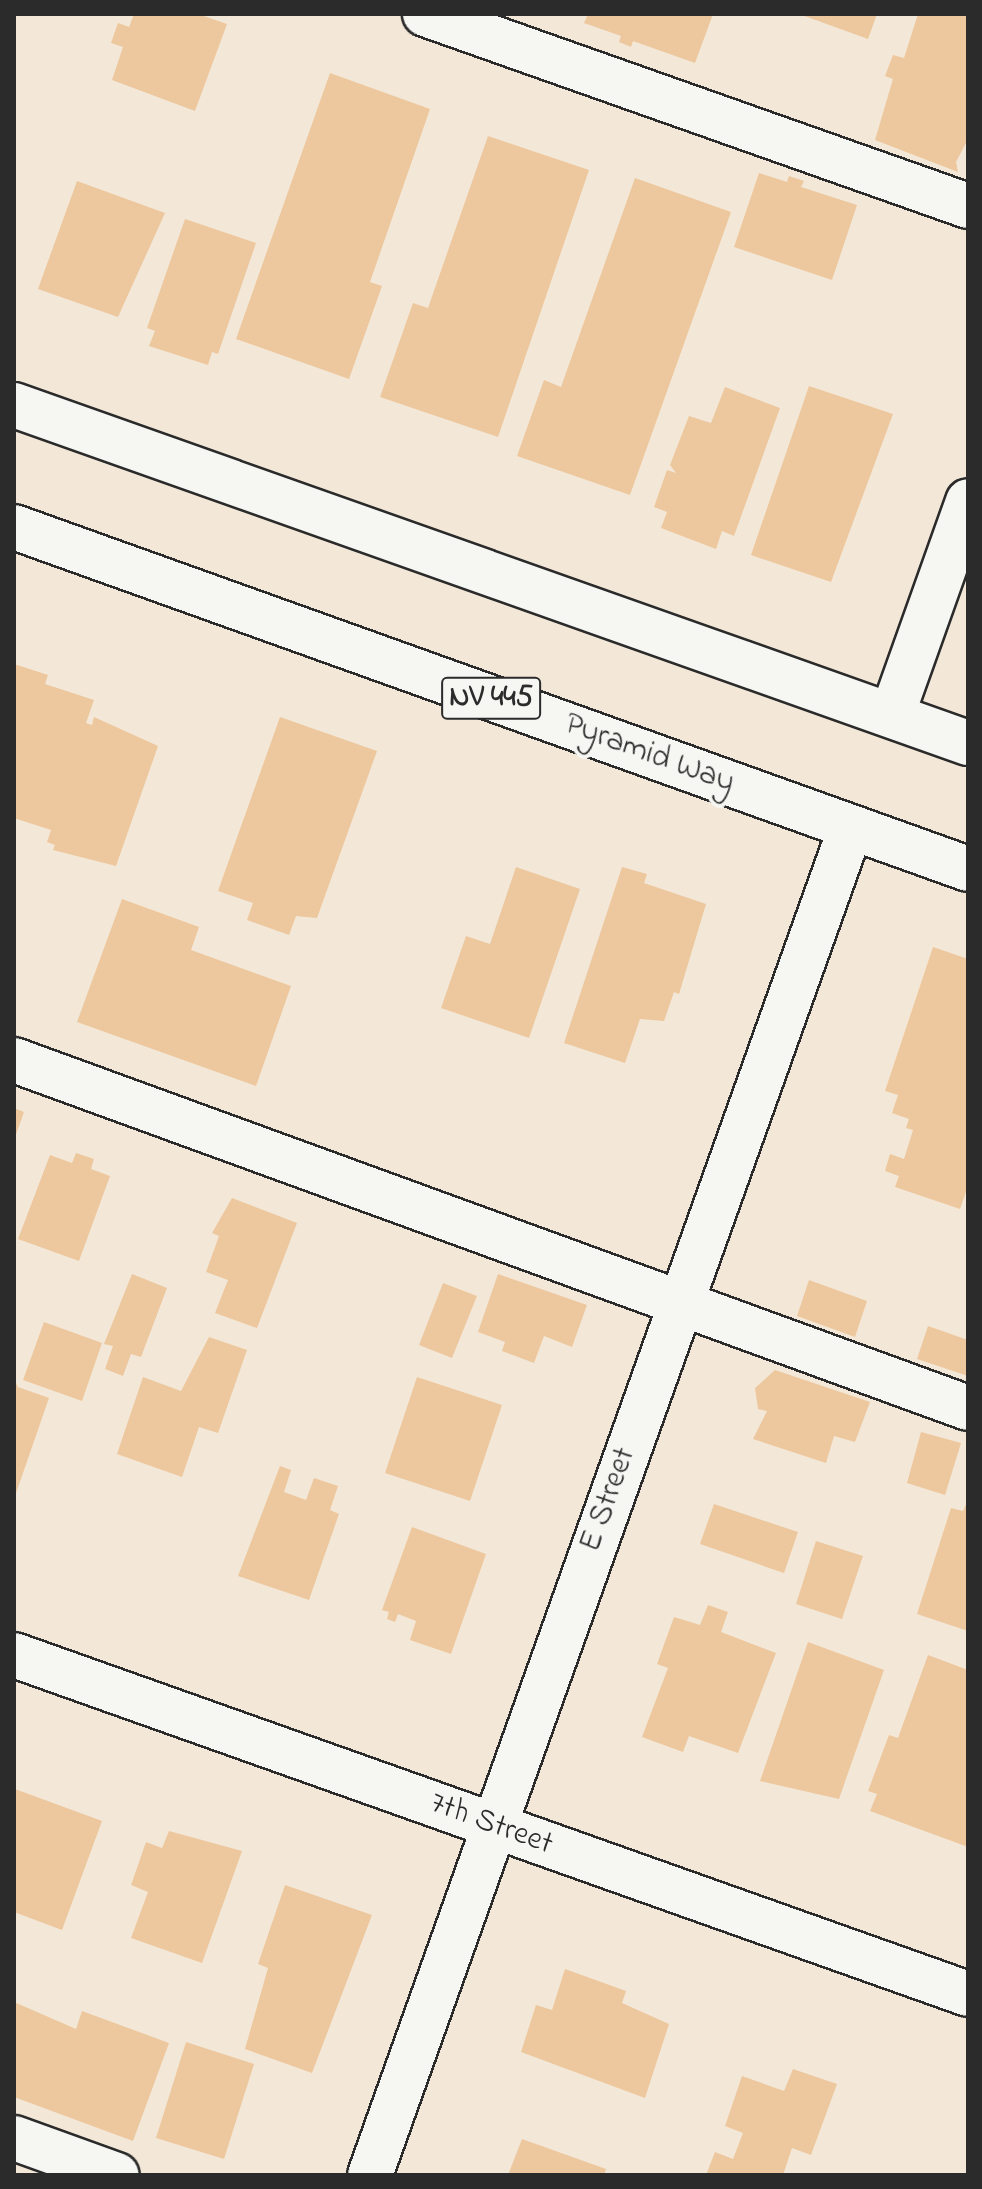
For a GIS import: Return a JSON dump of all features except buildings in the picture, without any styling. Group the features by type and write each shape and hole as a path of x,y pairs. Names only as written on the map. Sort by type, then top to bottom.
{"street":[{"path":"425,14 968,206"},
{"path":"14,405 968,743"},
{"path":"892,715 968,501"},
{"name":"Pyramid Way","path":"14,527 968,869"},
{"name":"E Street","path":"370,2175 851,827"},
{"path":"14,1060 968,1408"},
{"name":"7th Street","path":"14,1655 968,1994"},
{"path":"14,2138 117,2175"}]}
